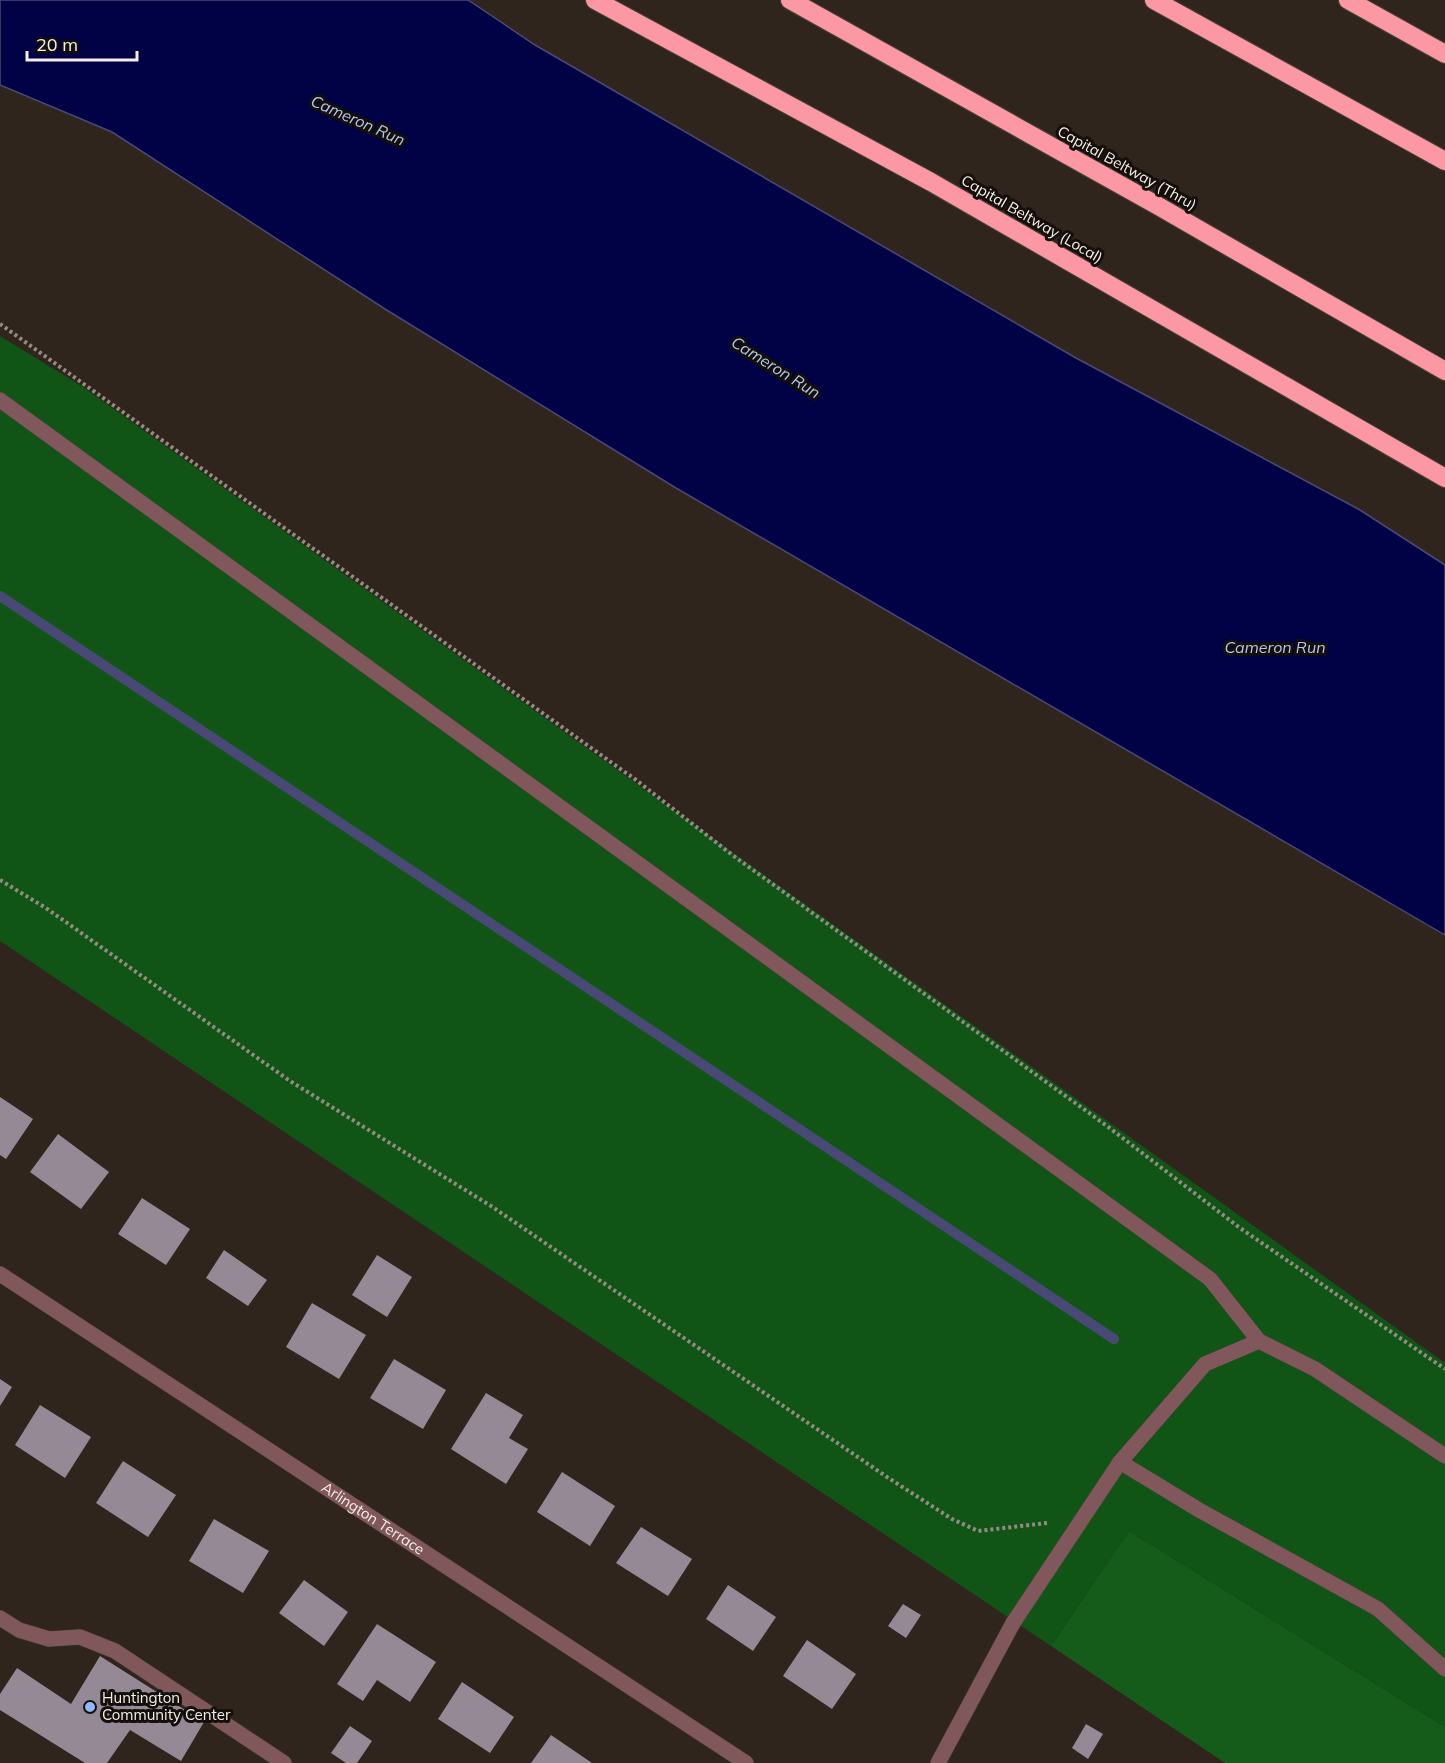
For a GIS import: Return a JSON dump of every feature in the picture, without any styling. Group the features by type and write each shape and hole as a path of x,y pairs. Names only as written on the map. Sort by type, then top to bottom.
{"highway":[{"name":"Capital Beltway (Local)","path":"595,0 931,182 1445,478"},
{"name":"Capital Beltway (Thru)","path":"790,0 1160,207 1445,371"},
{"path":"1154,0 1445,161"},
{"path":"1348,0 1445,54"}],"street":[{"path":"0,400 1210,1280 1259,1341 1315,1369 1445,1456"},
{"name":"Arlington Terrace","path":"0,1274 746,1763"},
{"path":"938,1763 1013,1623 1120,1462 1205,1364 1259,1341"},
{"path":"1120,1462 1199,1510 1378,1609 1445,1669"},
{"path":"0,1617 19,1630 49,1639 80,1637 115,1651 284,1763"}],"path":[{"path":"0,324 636,780 731,854 1107,1126 1240,1228 1445,1370"},
{"path":"0,880 46,908 290,1081 491,1206 952,1519 978,1531 1063,1522 1077,1527"}],"green space":[{"path":"0,336 83,387 1445,1363 1445,1727 1129,1531 1051,1646 0,941"},
{"path":"1129,1531 1445,1727 1445,1763 1225,1763 1051,1646"}],"water":[{"name":"Cameron Run","path":"0,0 468,0 535,45 1076,358 1360,510 1445,565 1445,935 676,488 385,309 112,132 0,85"}],"building":[{"path":"0,1097 33,1119 6,1159 0,1155"},
{"path":"58,1134 109,1172 81,1209 30,1172"},
{"path":"142,1198 190,1229 166,1265 118,1234"},
{"path":"224,1250 267,1280 248,1306 206,1278"},
{"path":"377,1255 412,1277 387,1317 352,1295"},
{"path":"312,1303 366,1335 339,1379 286,1347"},
{"path":"394,1359 446,1390 423,1429 370,1398"},
{"path":"0,1379 12,1387 0,1406"},
{"path":"486,1393 523,1415 509,1438 528,1449 506,1484 451,1449"},
{"path":"40,1405 91,1437 65,1478 15,1445"},
{"path":"123,1461 176,1495 148,1537 96,1503"},
{"path":"562,1472 615,1506 590,1546 537,1512"},
{"path":"214,1519 269,1551 243,1593 189,1561"},
{"path":"641,1527 692,1559 668,1596 616,1563"},
{"path":"304,1580 348,1612 324,1646 279,1613"},
{"path":"728,1585 776,1617 753,1651 706,1619"},
{"path":"903,1604 921,1615 906,1638 888,1626"},
{"path":"377,1624 436,1662 410,1702 377,1680 363,1701 337,1684"},
{"path":"807,1640 856,1674 832,1709 783,1676"},
{"name":"Huntington Community Center","path":"100,1656 204,1722 181,1761 130,1730 107,1763 85,1763 0,1710 0,1694 17,1668 71,1704"},
{"path":"462,1682 514,1717 490,1753 438,1719"},
{"path":"1086,1724 1103,1734 1088,1759 1072,1748"},
{"path":"350,1726 372,1741 357,1763 346,1763 331,1753"},
{"path":"551,1735 592,1763 531,1763"}],"waterway":[{"path":"0,596 1114,1339"}],"place":[{"name":"Huntington Community Center","path":"90,1707"}]}
